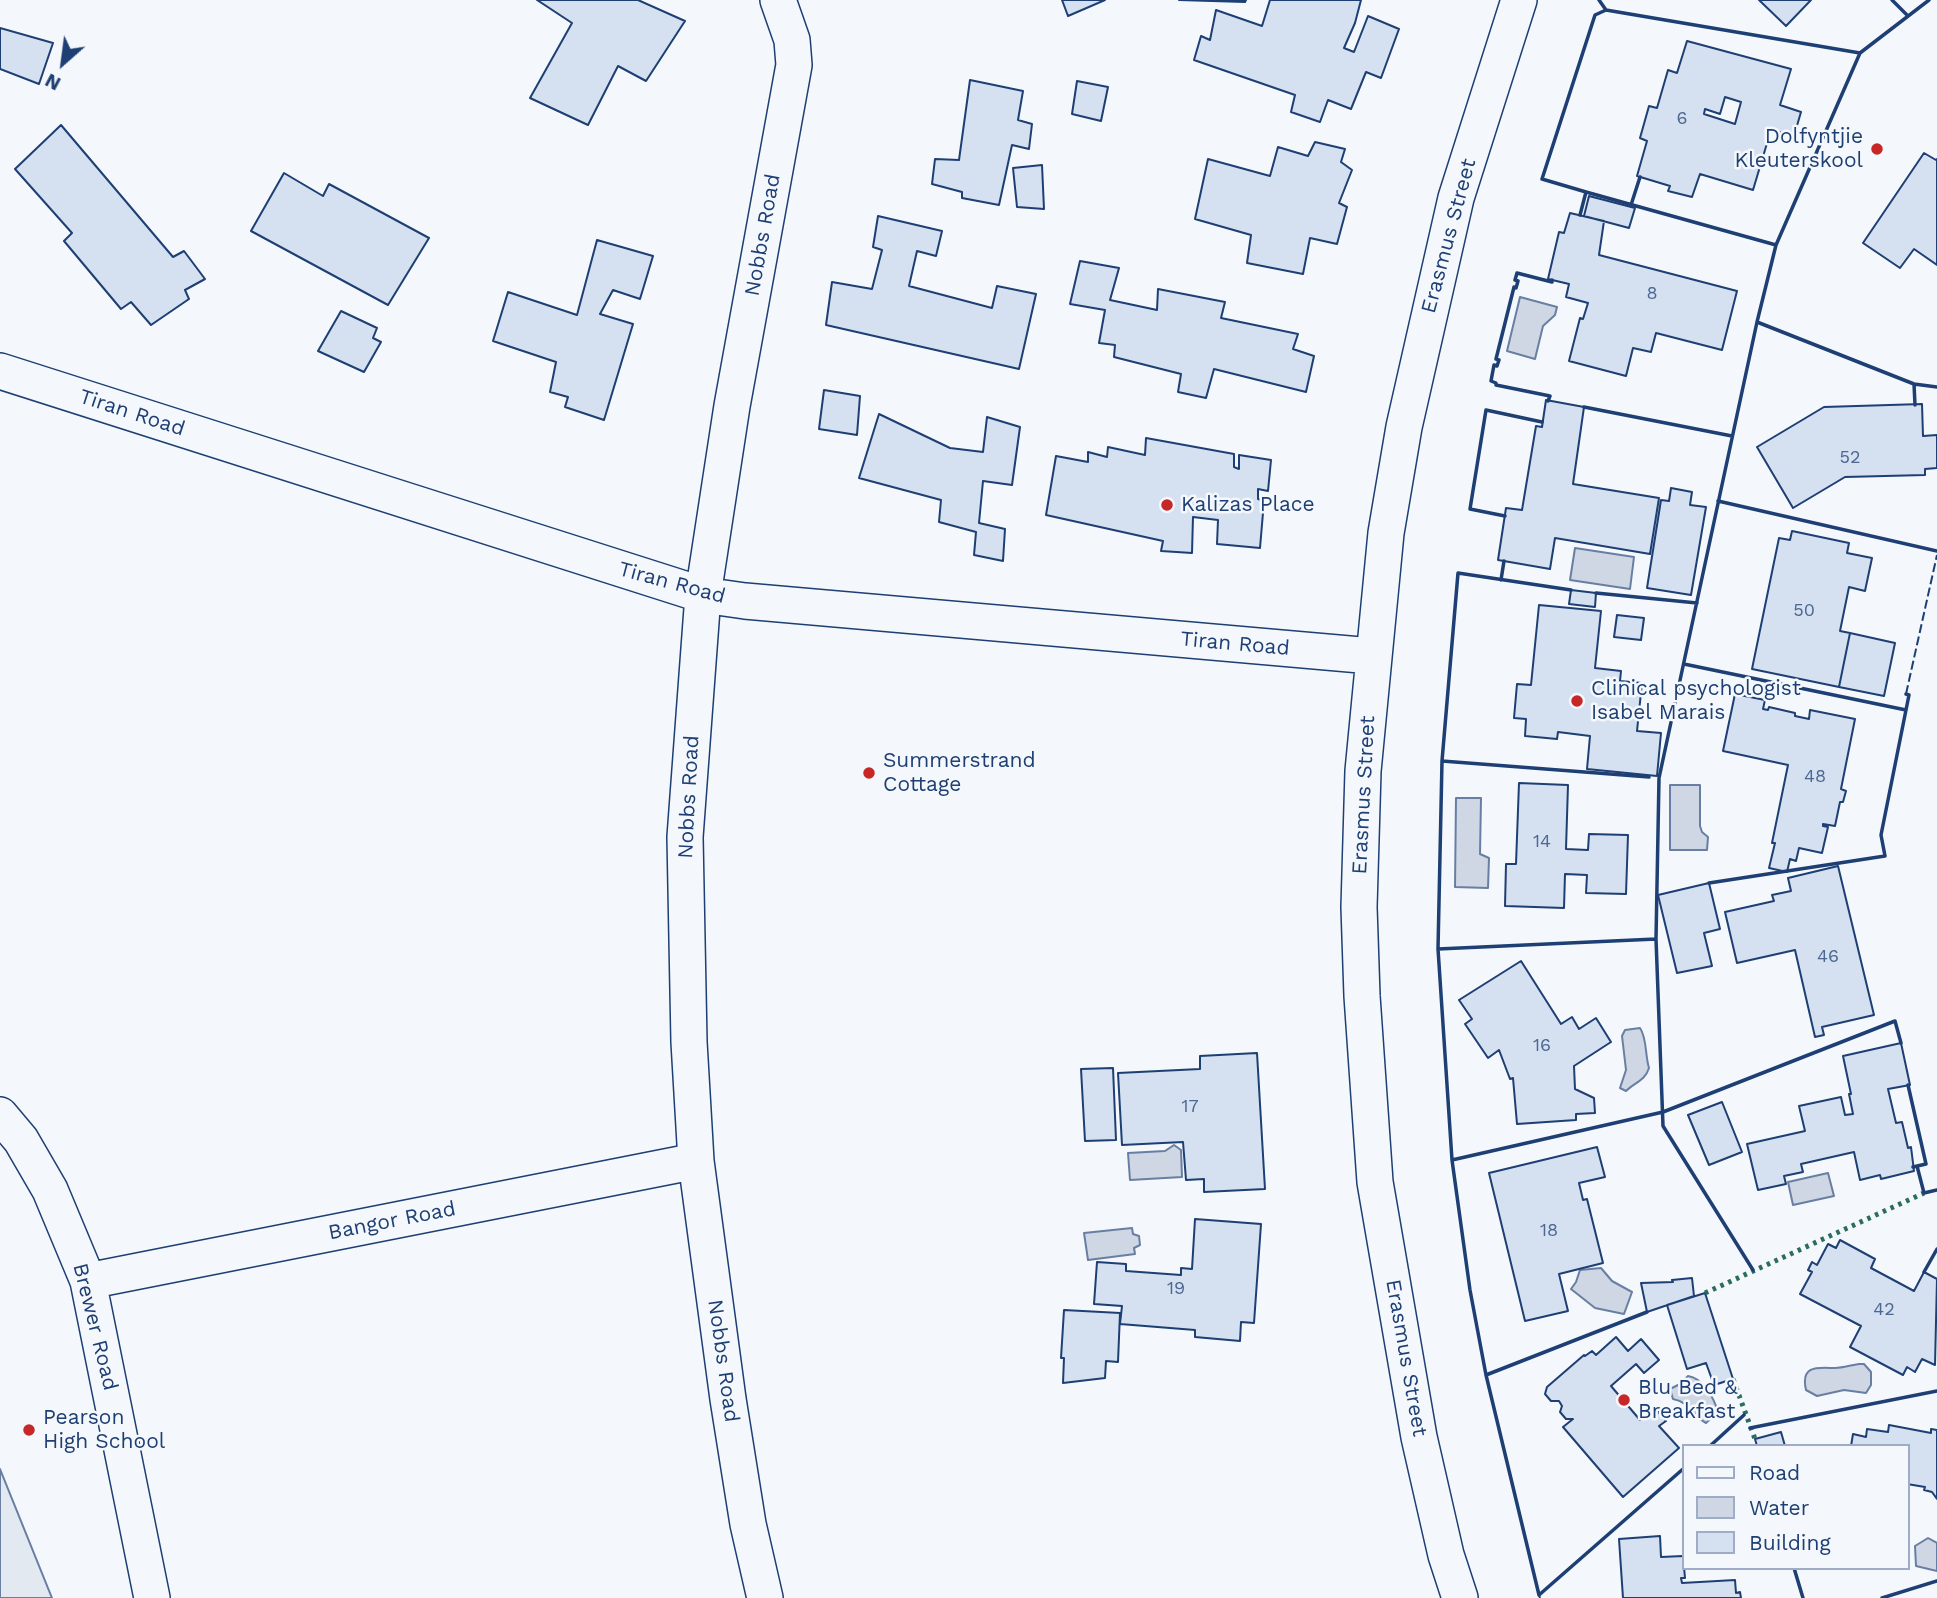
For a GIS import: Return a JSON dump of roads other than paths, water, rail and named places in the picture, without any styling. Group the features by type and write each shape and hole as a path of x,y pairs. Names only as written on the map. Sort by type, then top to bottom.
{"street":[{"name":"Nobbs Road","path":"765,1598 748,1524 728,1399 696,1161 689,1042 685,836 703,595 732,406 794,65 792,40 778,0"},
{"name":"Erasmus Street","path":"1460,1598 1446,1555 1414,1410 1375,1182 1362,996 1359,907 1363,771 1386,533 1418,356 1457,198 1520,0"},
{"name":"Tiran Road","path":"0,371 703,595 745,601 1373,656"},
{"name":"Brewer Road","path":"0,1115 21,1140 50,1190 88,1281 152,1598"},
{"name":"Bangor Road","path":"88,1281 696,1161"}],"water":[{"path":"1520,297 1557,307 1555,315 1543,326 1535,359 1507,351"},
{"path":"1575,548 1634,557 1630,589 1570,580"},
{"path":"1670,785 1700,785 1700,826 1708,837 1707,850 1670,850"},
{"path":"1456,798 1481,798 1480,854 1489,858 1488,888 1455,887"},
{"path":"1640,1028 1649,1068 1642,1079 1626,1091 1620,1088 1626,1070 1622,1036 1625,1030"},
{"path":"1174,1145 1181,1150 1182,1177 1130,1180 1128,1153 1165,1151"},
{"path":"1828,1173 1834,1196 1793,1205 1788,1182"},
{"path":"1132,1228 1133,1234 1139,1236 1140,1245 1134,1248 1135,1254 1088,1260 1084,1233"},
{"path":"1601,1268 1612,1281 1632,1292 1624,1314 1595,1308 1571,1289 1580,1270"},
{"path":"1864,1364 1871,1372 1871,1385 1866,1393 1844,1390 1817,1396 1806,1390 1806,1376 1812,1369"},
{"path":"1688,1376 1703,1385 1711,1395 1718,1412 1706,1423 1684,1403 1673,1399 1670,1389"},
{"path":"1928,1538 1937,1543 1937,1571 1916,1566 1915,1546"}],"place":[{"name":"Dolfyntjie Kleuterskool","path":"1877,149"},
{"name":"Kalizas Place","path":"1167,505"},
{"name":"Clinical psychologist Isabel Marais","path":"1577,701"},
{"name":"Summerstrand Cottage","path":"869,773"},
{"name":"Blu Bed & Breakfast","path":"1624,1400"},
{"name":"Pearson High School","path":"29,1430"}]}
